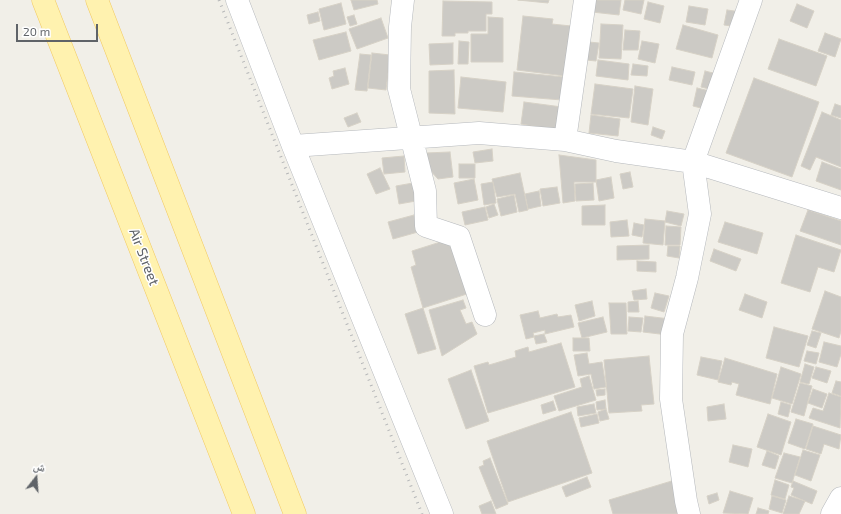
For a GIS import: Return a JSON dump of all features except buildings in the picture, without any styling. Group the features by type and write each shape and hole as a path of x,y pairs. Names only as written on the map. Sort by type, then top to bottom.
{"main road":[{"name":"Air Street","path":"43,0 244,514"},
{"path":"97,0 295,514"}],"street":[{"path":"237,0 293,146 442,514"},
{"path":"403,0 400,26 399,88 410,137 425,190 426,226 459,237 485,315"},
{"path":"565,140 585,0"},
{"path":"689,514 671,399 672,334 687,278 700,214 693,162 751,0"},
{"path":"293,146 479,133 565,140 616,151 693,162 841,208"},
{"path":"832,514 841,498"}],"railway":[{"path":"219,0 422,514"}]}
